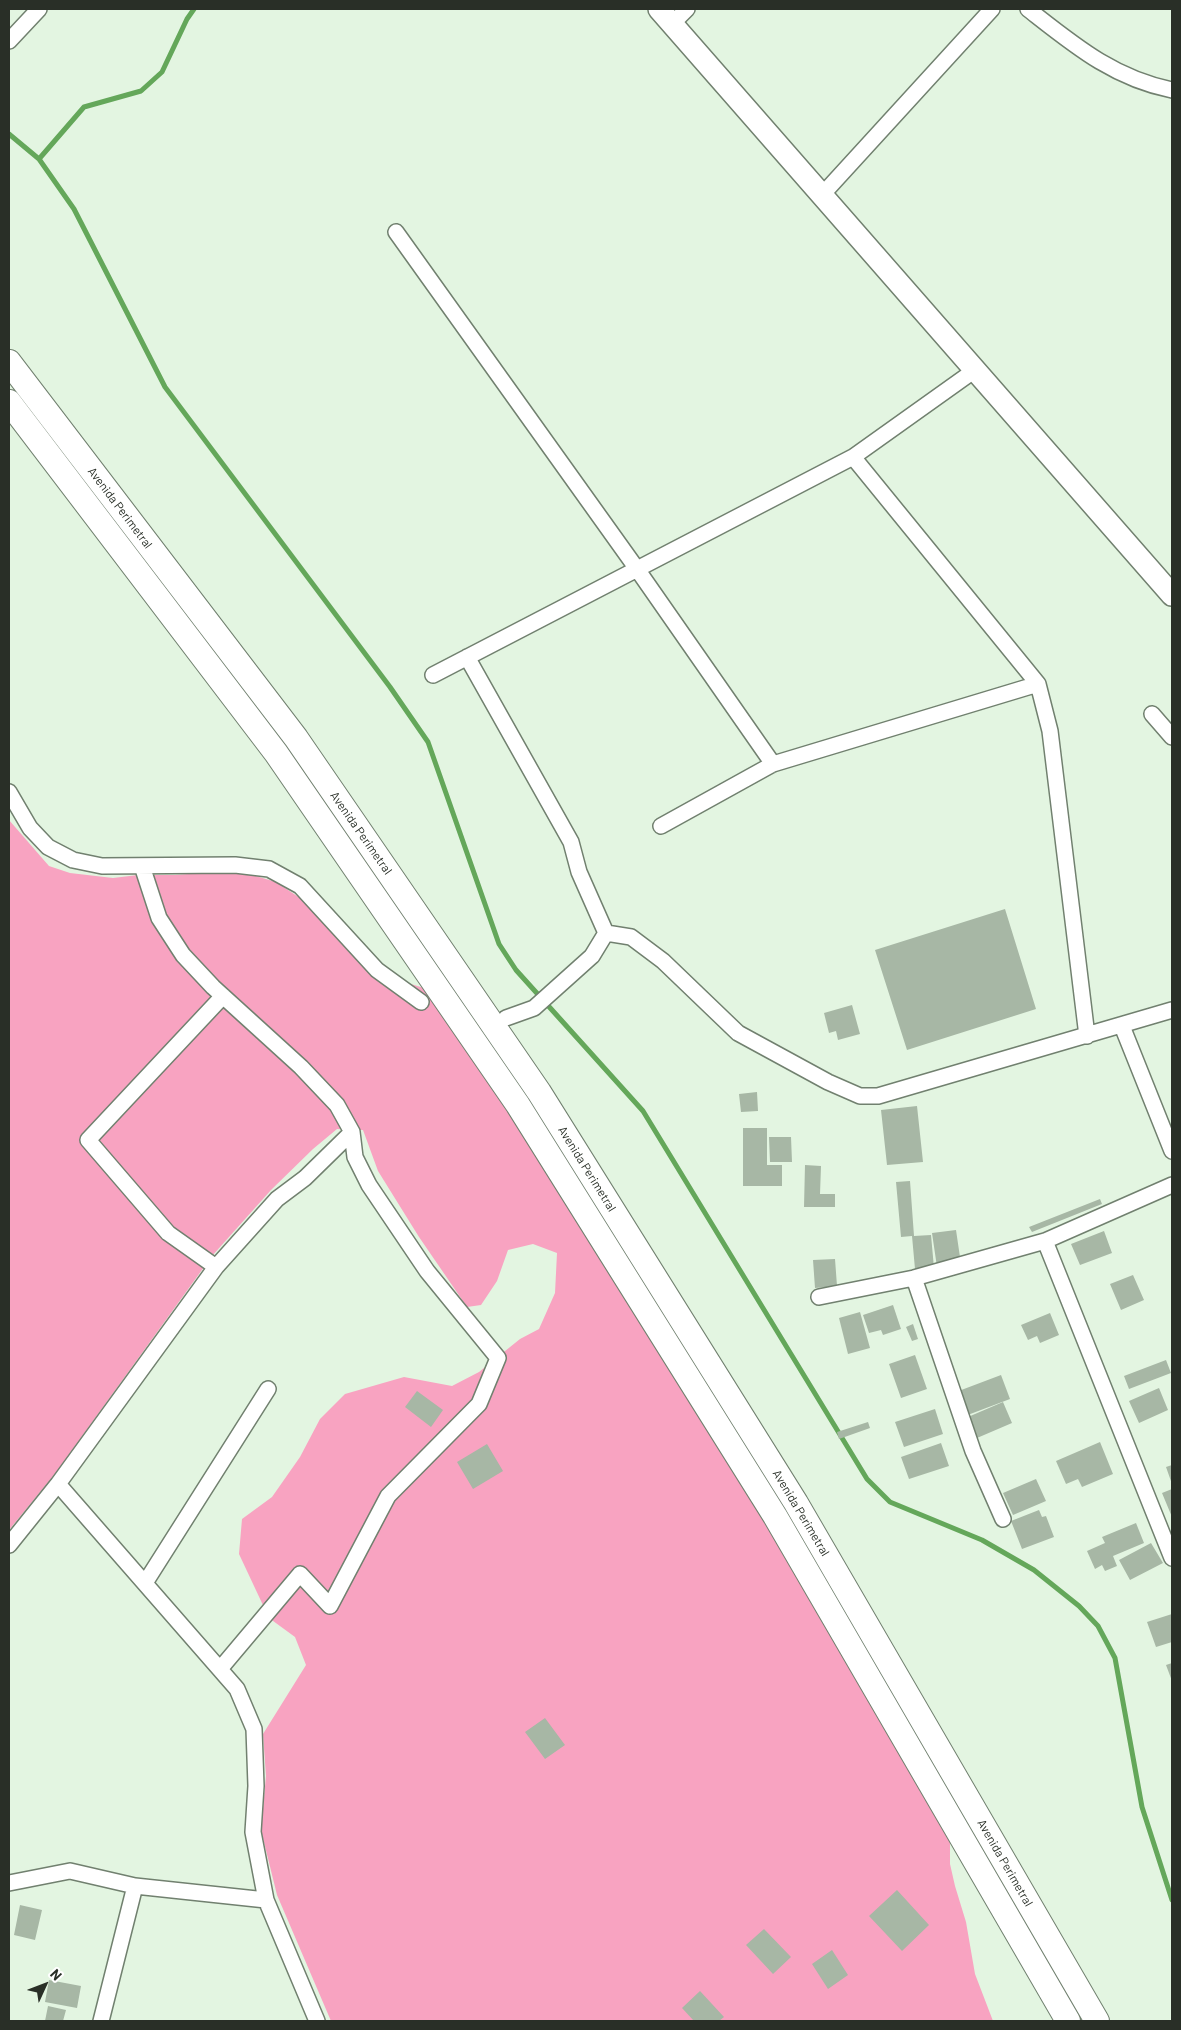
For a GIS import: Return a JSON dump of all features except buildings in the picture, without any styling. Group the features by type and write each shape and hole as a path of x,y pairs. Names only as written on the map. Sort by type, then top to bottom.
{"main road":[{"name":"Avenida Perimetral","path":"9,362 296,738 539,1092 796,1503 1097,2021"},
{"name":"Avenida Perimetral","path":"9,402 276,752 518,1105 775,1516 1068,2021"}],"street":[{"path":"9,41 39,9"},
{"path":"822,194 992,9"},
{"path":"1028,9 1096,61 1120,74 1172,90"},
{"path":"673,14 822,194 1172,595"},
{"path":"396,232 637,569 773,764"},
{"path":"433,675 853,458 975,370"},
{"path":"853,458 1038,684 1050,731 1087,1036"},
{"path":"467,657 571,842 579,872 606,933"},
{"path":"661,826 773,764 1038,684"},
{"path":"1152,714 1172,736"},
{"path":"9,792 30,828 48,847 73,860 102,866 235,865 269,869 300,886 377,970 421,1002"},
{"path":"142,866 159,918 182,955 223,996 301,1067 337,1105 352,1132 355,1157 369,1185 427,1271 498,1358 479,1404 388,1496 330,1606 300,1574 220,1670"},
{"path":"506,1018 534,1008 592,956 606,933"},
{"path":"606,933 631,937 663,961 738,1033 828,1082 860,1096 878,1096 1172,1010"},
{"path":"216,1267 168,1233 88,1140 223,996"},
{"path":"1122,1026 1172,1151"},
{"path":"9,1545 58,1484 216,1267 277,1199 305,1178 352,1132"},
{"path":"819,1297 914,1278 1045,1241 1172,1185"},
{"path":"1045,1241 1172,1558"},
{"path":"914,1278 973,1450 1003,1519"},
{"path":"145,1583 268,1389"},
{"path":"58,1484 237,1689 254,1729 256,1786 253,1832 266,1900 312,2020"},
{"path":"9,1881 70,1871 135,1886 266,1900"},
{"path":"101,2021 135,1886"}],"shaded area":[{"path":"9,820 49,866 70,873 113,878 138,875 214,872 249,874 276,882 303,900 335,931 398,980 440,993 524,1104 950,1840 950,1864 966,1922 975,1974 993,2021 331,2021 277,1895 261,1830 266,1776 263,1734 306,1665 295,1637 269,1618 239,1554 242,1519 272,1497 300,1457 320,1419 345,1394 404,1377 452,1386 479,1372 520,1339 539,1329 555,1293 557,1253 533,1244 508,1250 497,1281 481,1305 467,1307 419,1237 378,1171 363,1130 337,1129 313,1149 271,1190 212,1256 54,1475 9,1530"}],"waterway":[{"path":"39,159 84,107 141,91 162,72 187,19 194,9"},
{"path":"9,134 39,159 74,209 165,387 390,687 428,742 499,944 516,970 643,1111 867,1479 890,1502 982,1540 1034,1570 1079,1606 1098,1626 1115,1658 1142,1807 1172,1900"}]}
